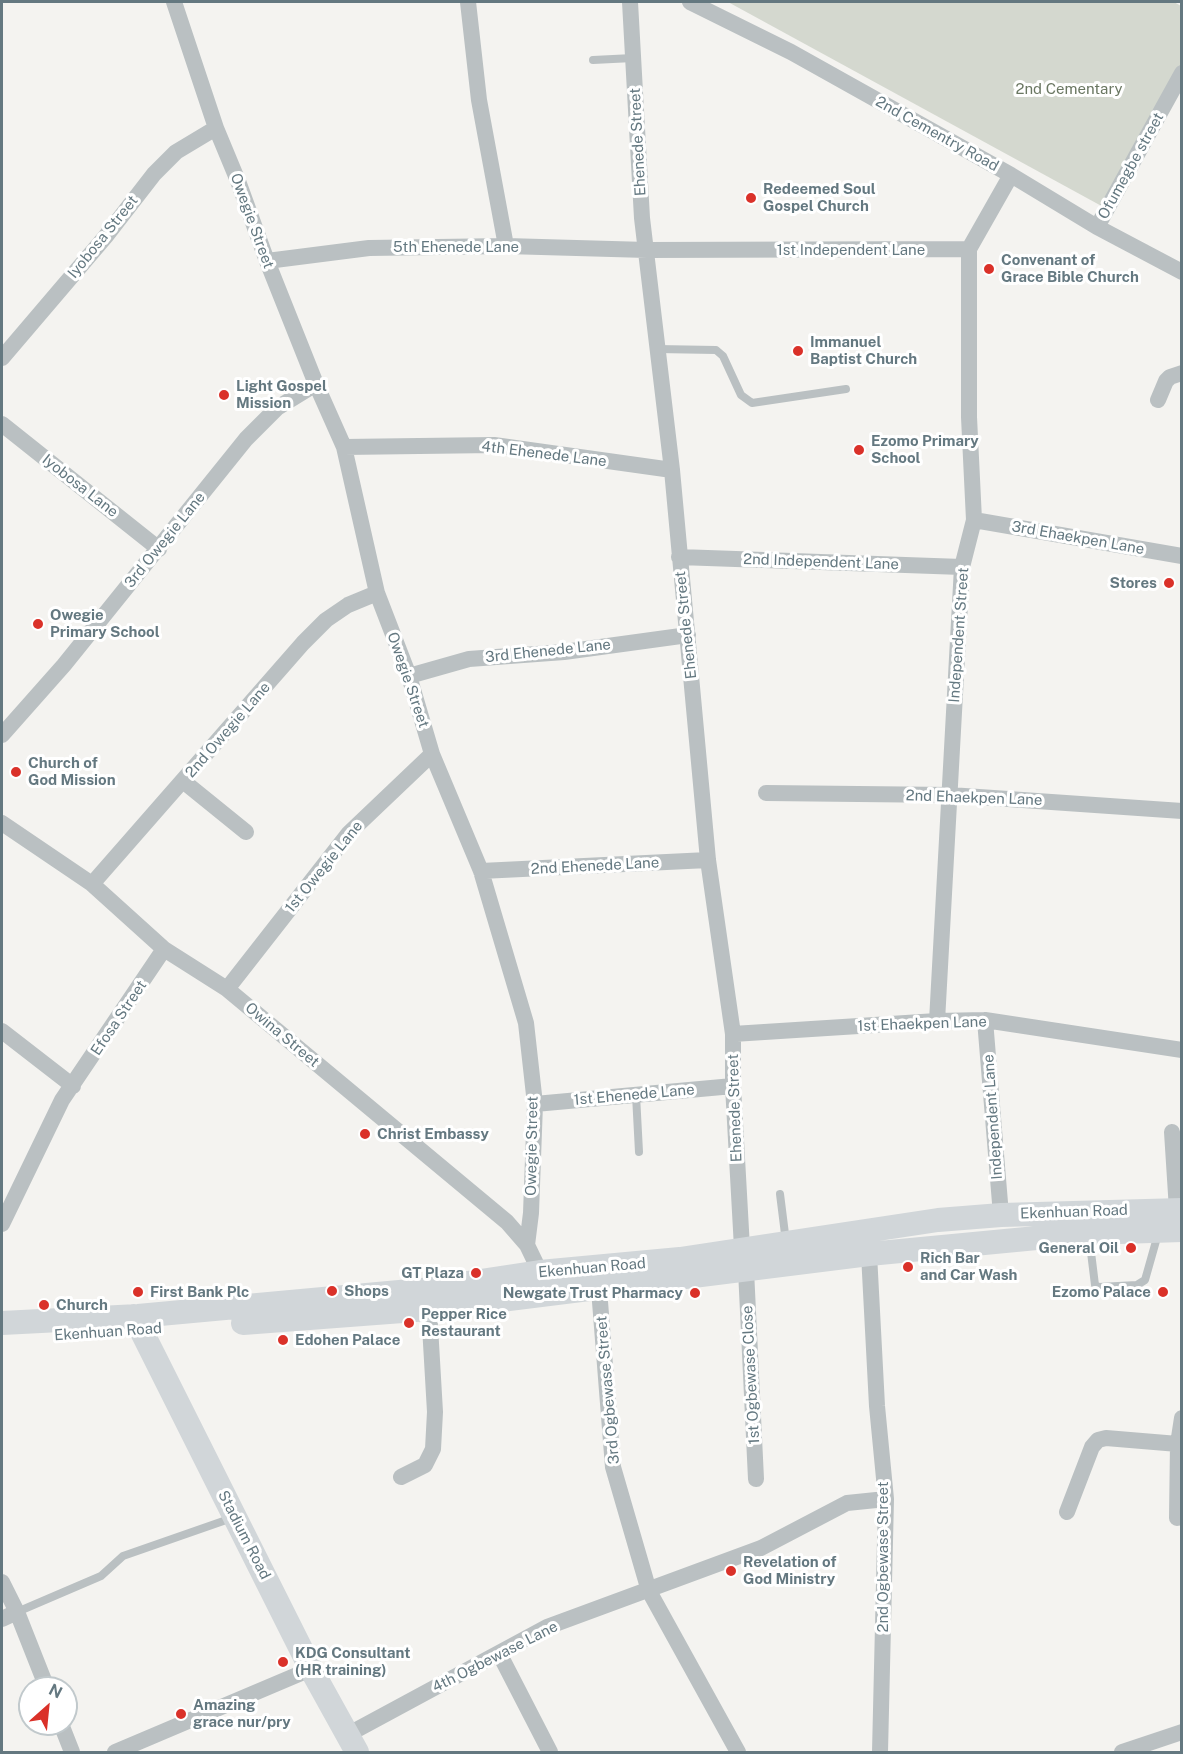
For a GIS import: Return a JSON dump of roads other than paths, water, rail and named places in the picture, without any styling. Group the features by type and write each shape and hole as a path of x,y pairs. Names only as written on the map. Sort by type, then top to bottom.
{"main road":[{"name":"Ekenhuan Road","path":"2,1323 137,1323 429,1309 599,1288 744,1259 786,1243 938,1220 1001,1215 1175,1220"},
{"name":"Ekenhuan Road","path":"2,1339 421,1290 540,1272 680,1259 869,1254 1089,1233 1175,1220"},
{"name":"Stadium Road","path":"137,1323 311,1669 352,1744"}],"street":[{"name":"Owegie Street","path":"174,2 216,128 316,384 344,447 377,593 409,676 432,754 481,871 526,1023 535,1104 531,1213 526,1245"},
{"path":"468,2 479,100 506,246"},
{"name":"Ehenede Street","path":"630,2 642,218 672,470 708,860 733,1034 733,1086 744,1259"},
{"name":"2nd Cementry Road","path":"690,2 791,52 1182,272"},
{"name":"Ofumegbe street","path":"1097,226 1182,73"},
{"name":"Iyobosa Street","path":"2,357 106,236 154,174 176,152 216,128"},
{"path":"969,249 1011,175"},
{"name":"5th Ehenede Lane","path":"267,261 369,248 506,246 647,250"},
{"name":"1st Independent Lane","path":"647,250 969,249"},
{"name":"Independent Street","path":"937,1021 962,567 974,520 969,417 969,249"},
{"path":"1158,400 1166,381 1182,373"},
{"name":"3rd Owegie Lane","path":"2,735 64,665 246,439 277,408 316,384"},
{"name":"Iyobosa Lane","path":"2,424 159,549"},
{"name":"4th Ehenede Lane","path":"344,447 494,445 672,470"},
{"name":"3rd Ehaekpen Lane","path":"974,520 1182,556"},
{"name":"2nd Independent Lane","path":"679,557 962,567"},
{"name":"2nd Owegie Lane","path":"92,884 303,643 326,620 348,606 377,593"},
{"name":"3rd Ehenede Lane","path":"409,676 469,659 564,652 688,635"},
{"name":"1st Owegie Lane","path":"227,989 348,833 432,754"},
{"path":"183,781 246,832"},
{"name":"2nd Ehaekpen Lane","path":"766,793 950,795 1182,811"},
{"name":"Owina Street","path":"2,823 92,884 164,949 227,989 507,1222 526,1245 540,1272"},
{"name":"2nd Ehenede Lane","path":"481,871 708,860"},
{"name":"Efosa Street","path":"2,1224 62,1100 164,949"},
{"name":"1st Ehaekpen Lane","path":"733,1034 985,1020 1182,1050"},
{"name":"Independent Lane","path":"985,1020 1001,1215"},
{"path":"2,1030 73,1086"},
{"name":"1st Ehenede Lane","path":"535,1104 733,1086"},
{"path":"1172,1132 1175,1220"},
{"name":"2nd Ogbewase Street","path":"869,1254 877,1406 885,1499 880,1752"},
{"name":"1st Ogbewase Close","path":"744,1259 756,1479"},
{"name":"3rd Ogbewase Street","path":"599,1288 614,1467 649,1591 738,1752"},
{"path":"401,1477 425,1465 433,1449 435,1412 429,1309"},
{"path":"1177,1518 1178,1444 1182,1418"},
{"path":"1067,1512 1092,1447 1098,1440 1106,1438 1178,1444"},
{"name":"4th Ogbewase Lane","path":"352,1744 499,1653 547,1627 760,1548 847,1503 885,1499"},
{"path":"2,1582 17,1612 42,1676"},
{"path":"2,1619 17,1612"},
{"path":"499,1653 550,1752"},
{"path":"115,1752 311,1669"},
{"path":"1122,1752 1182,1732"},
{"path":"66,1736 72,1752"}],"lane":[{"path":"593,60 633,58"},
{"path":"657,350 716,350 723,356 741,395 753,403 846,390"},
{"path":"636,1095 639,1152"},
{"path":"780,1194 786,1243"},
{"path":"1089,1233 1095,1285 1099,1287 1137,1285 1144,1280 1175,1220"},
{"path":"17,1612 101,1576 123,1556 235,1517"}],"place":[{"name":"Redeemed Soul Gospel Church","path":"751,198"},
{"name":"Convenant of Grace Bible Church","path":"989,269"},
{"name":"Immanuel Baptist Church","path":"798,351"},
{"name":"Light Gospel Mission","path":"224,395"},
{"name":"Ezomo Primary School","path":"859,450"},
{"name":"Stores","path":"1169,583"},
{"name":"Owegie Primary School","path":"38,624"},
{"name":"Church of God Mission","path":"16,772"},
{"name":"Christ Embassy","path":"365,1134"},
{"name":"General Oil","path":"1131,1248"},
{"name":"Rich Bar and Car Wash","path":"908,1267"},
{"name":"GT Plaza","path":"476,1273"},
{"name":"Shops","path":"332,1291"},
{"name":"First Bank Plc","path":"138,1292"},
{"name":"Ezomo Palace","path":"1163,1292"},
{"name":"Newgate Trust Pharmacy","path":"695,1293"},
{"name":"Church","path":"44,1305"},
{"name":"Pepper Rice Restaurant","path":"409,1323"},
{"name":"Edohen Palace","path":"283,1340"},
{"name":"Revelation of God Ministry","path":"731,1571"},
{"name":"KDG Consultant (HR training)","path":"283,1662"},
{"name":"Amazing grace nur/pry","path":"181,1714"}],"park label":[{"name":"2nd Cementary","path":"1069,89"}]}
